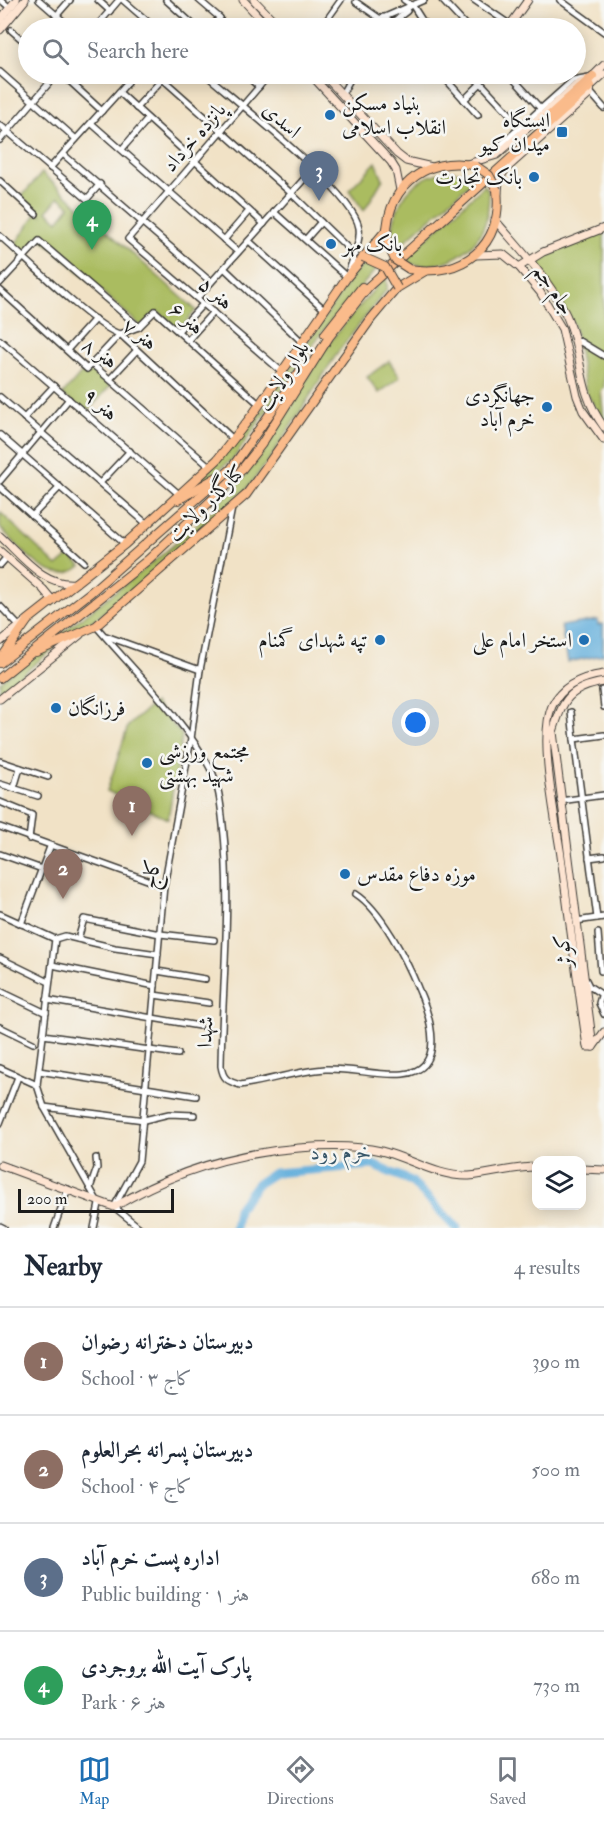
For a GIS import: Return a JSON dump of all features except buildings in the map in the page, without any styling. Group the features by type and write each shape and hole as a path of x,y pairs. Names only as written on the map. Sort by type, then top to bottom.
{"main road":[{"path":"0,21 16,0"},
{"path":"0,30 25,0"},
{"path":"254,0 271,18"},
{"path":"517,18 528,0"},
{"path":"244,1 260,18"},
{"path":"586,80 604,65"},
{"path":"432,167 414,176 400,190 394,201 387,229 388,245 395,260 409,269 425,271 453,268 476,255 491,233 500,180 506,170 604,74"},
{"name":"بلوار ولایت","path":"586,82 593,76"},
{"path":"319,84 377,145 396,170 400,190"},
{"path":"332,84 406,161 432,167 471,165 497,155 578,84"},
{"name":"بلوار ولایت","path":"0,662 91,592 231,469 334,321 367,281 584,84"},
{"name":"بلوار ولایت","path":"0,678 149,559 235,478 261,446 329,337 369,286 591,89"},
{"path":"396,170 406,161"},
{"path":"471,165 489,175 497,194"},
{"name":"جام جم","path":"495,220 558,300 574,338 585,393 604,428"},
{"path":"519,267 528,259 604,228"},
{"name":"کنارگذر ولایت","path":"0,642 125,544 209,466 259,404 347,277 387,229"},
{"name":"جام جم","path":"476,255 503,254 519,267 540,292 562,329 577,396 583,411 604,440"},
{"path":"363,257 385,267 397,288"},
{"name":"کنارگذر ولایت","path":"0,699 80,635 96,626 232,508 258,478 341,358 397,288 425,271"},
{"path":"171,503 231,469"},
{"path":"0,536 43,576 59,583 76,583"},
{"path":"0,551 36,582 53,601"},
{"path":"36,582 42,581 43,576"},
{"path":"0,662 28,620"},
{"path":"29,655 80,635"},
{"name":"کوثر","path":"573,921 593,1047 587,1047 573,921 546,731 552,707 562,691 578,680 604,674"},
{"name":"کوثر","path":"557,801 553,732 561,708 569,695 579,688 604,682"},
{"path":"593,1047 604,1032"},
{"path":"0,1164 68,1189 99,1204 114,1207 164,1179 231,1156 269,1150 336,1146 380,1151 428,1168 468,1176 507,1168 532,1167"},
{"path":"586,1169 604,1170"}],"street":[{"path":"1,0 10,8"},
{"path":"39,0 58,18"},
{"path":"56,16 70,0"},
{"path":"98,0 110,11"},
{"path":"104,18 121,0 142,18"},
{"path":"166,0 186,18"},
{"path":"199,0 219,18"},
{"path":"328,18 341,0"},
{"path":"404,0 413,6 421,18"},
{"path":"393,18 424,0"},
{"path":"442,0 459,18"},
{"path":"474,0 499,18"},
{"path":"560,0 585,18"},
{"path":"356,2 374,18"},
{"path":"399,17 413,6"},
{"path":"586,19 604,32"},
{"path":"10,30 18,37"},
{"path":"0,72 76,139"},
{"path":"586,77 593,76"},
{"path":"0,140 48,84"},
{"path":"73,84 102,111"},
{"path":"50,168 126,84"},
{"path":"136,108 158,84"},
{"path":"173,84 220,132 292,194 354,254"},
{"name":"اسدی","path":"217,84 330,185 348,207 360,229 347,277"},
{"path":"256,84 259,87"},
{"name":"پانزده خرداد","path":"128,239 262,84"},
{"path":"342,94 347,84"},
{"path":"450,84 478,115"},
{"path":"464,100 479,84"},
{"path":"483,84 521,126"},
{"path":"517,84 540,108"},
{"path":"483,160 568,84"},
{"path":"591,89 604,108"},
{"path":"119,92 264,224"},
{"path":"122,149 148,119"},
{"path":"91,123 238,252"},
{"path":"0,125 87,199 100,184"},
{"path":"63,154 211,282"},
{"path":"197,298 305,178"},
{"path":"0,181 36,214"},
{"path":"225,240 249,211"},
{"path":"274,213 347,277"},
{"path":"306,240 321,222"},
{"name":"هنر ۷","path":"0,236 95,320 112,333 120,334 233,439"},
{"name":"هنر ۵","path":"128,239 281,371"},
{"name":"هنر ۶","path":"24,257 39,241 139,327 156,311 259,404"},
{"path":"249,241 324,309"},
{"path":"0,283 24,257"},
{"path":"224,268 302,341"},
{"name":"هنر ۸","path":"0,290 87,369 92,364 209,466"},
{"path":"178,331 203,304"},
{"path":"188,340 213,312"},
{"path":"67,350 95,320"},
{"path":"92,364 120,334 139,327"},
{"path":"574,338 604,356"},
{"name":"هنر ۹","path":"0,340 180,495"},
{"path":"110,379 137,350"},
{"path":"24,418 54,386"},
{"path":"0,397 147,524"},
{"path":"0,481 69,399"},
{"path":"0,435 125,544"},
{"path":"100,483 130,451"},
{"path":"0,487 84,562"},
{"path":"32,516 60,487"},
{"name":"کاج","path":"114,1207 140,1161 164,886 191,738 200,670 232,508"},
{"path":"0,565 7,558"},
{"path":"0,606 20,626"},
{"name":"شهدا","path":"96,626 191,738 211,770 220,802 226,857 228,901 220,1066 223,1077 228,1081 240,1085 325,1069 401,1074 414,1072 429,1059 433,1044 430,1023 406,958 370,903 356,894"},
{"path":"104,636 200,670"},
{"path":"602,690 604,707"},
{"path":"571,712 580,798 597,918"},
{"path":"574,739 604,735"},
{"path":"0,761 48,777"},
{"path":"14,788 20,768"},
{"path":"0,784 38,796"},
{"path":"557,801 604,795"},
{"path":"0,802 32,815 29,839"},
{"path":"0,827 50,847 164,886"},
{"path":"21,924 50,847"},
{"path":"0,854 42,869"},
{"path":"589,858 604,856"},
{"path":"0,914 55,939 65,936 115,948 158,954"},
{"path":"573,921 604,917"},
{"path":"78,939 84,919 160,934 214,940"},
{"path":"598,933 601,971 604,970"},
{"path":"55,939 37,1085 44,1107 99,1204 94,1228"},
{"path":"0,958 49,982"},
{"path":"52,965 155,986"},
{"path":"581,965 589,986 602,996 599,1003 604,1014"},
{"path":"157,971 205,979"},
{"path":"0,991 45,1013"},
{"path":"154,994 209,1003"},
{"path":"47,999 199,1026"},
{"path":"0,1027 33,1043"},
{"path":"43,1035 178,1054"},
{"path":"0,1068 37,1085"},
{"path":"39,1071 196,1096"},
{"path":"0,1123 18,1077"},
{"path":"44,1107 144,1120 169,1114 194,1115"},
{"path":"90,1188 97,1168 96,1158"},
{"path":"54,1228 68,1189"},
{"path":"114,1207 140,1228"}],"green space":[{"path":"376,162 383,179 364,211 349,190"},
{"path":"451,171 474,174 477,177 396,249 392,235 394,221 397,210 407,193 421,180"},
{"path":"42,173 196,310 179,330 158,312 143,328 42,239 38,238 23,255 14,246 36,214 41,215 21,197","holes":["59,197 70,206 58,221 47,211"]},
{"path":"485,185 489,199 486,222 473,244 463,253 438,264 411,264 405,258"},
{"path":"604,232 604,388 601,391 604,422 586,392 574,325 536,265 549,252 557,248"},
{"path":"372,262 378,267 325,328 234,458 197,487 194,485 243,430 253,423 353,275 362,266"},
{"path":"386,274 387,289 338,352 273,454 246,490 145,580 76,634 55,638 172,546 216,507 249,472 325,348"},
{"path":"389,361 400,377 379,393 367,377"},
{"path":"85,369 90,373 93,370 110,386 87,412 62,395"},
{"path":"0,512 57,566 70,555 81,566 70,572 59,573 37,564 0,528"},
{"path":"61,642 0,694 0,682 28,659"},
{"name":"مجتمع ورزشی شهید بهشتی","path":"154,703 182,735 168,819 107,791 128,726"}],"water":[{"name":"استخر امام علی","path":"598,620 598,625 603,624 603,655 568,662 561,626"}],"waterway":[{"name":"خرم رود","path":"235,1228 238,1209 257,1184 274,1173 373,1165 411,1181 457,1228"}],"place":[{"name":"بنیاد مسکن انقلاب اسلامی","path":"330,115"},
{"name":"ایستگاه میدان کیو","path":"562,132"},
{"name":"بانک تجارت","path":"534,177"},
{"name":"اداره پست خرم آباد","path":"319,201"},
{"name":"بانک مهر","path":"331,244"},
{"name":"پارک آیت الله بروجردی","path":"92,250"},
{"name":"جهانگردى خرم آباد","path":"547,407"},
{"name":"تپه شهدای گمنام","path":"380,640"},
{"name":"استخر امام علی","path":"584,640"},
{"name":"فرزانگان","path":"56,708"},
{"name":"مجتمع ورزشی شهید بهشتی","path":"147,763"},
{"name":"دبیرستان دخترانه رضوان","path":"132,836"},
{"name":"موزه دفاع مقدس","path":"345,874"},
{"name":"دبیرستان پسرانه بحرالعلوم","path":"63,899"}]}
